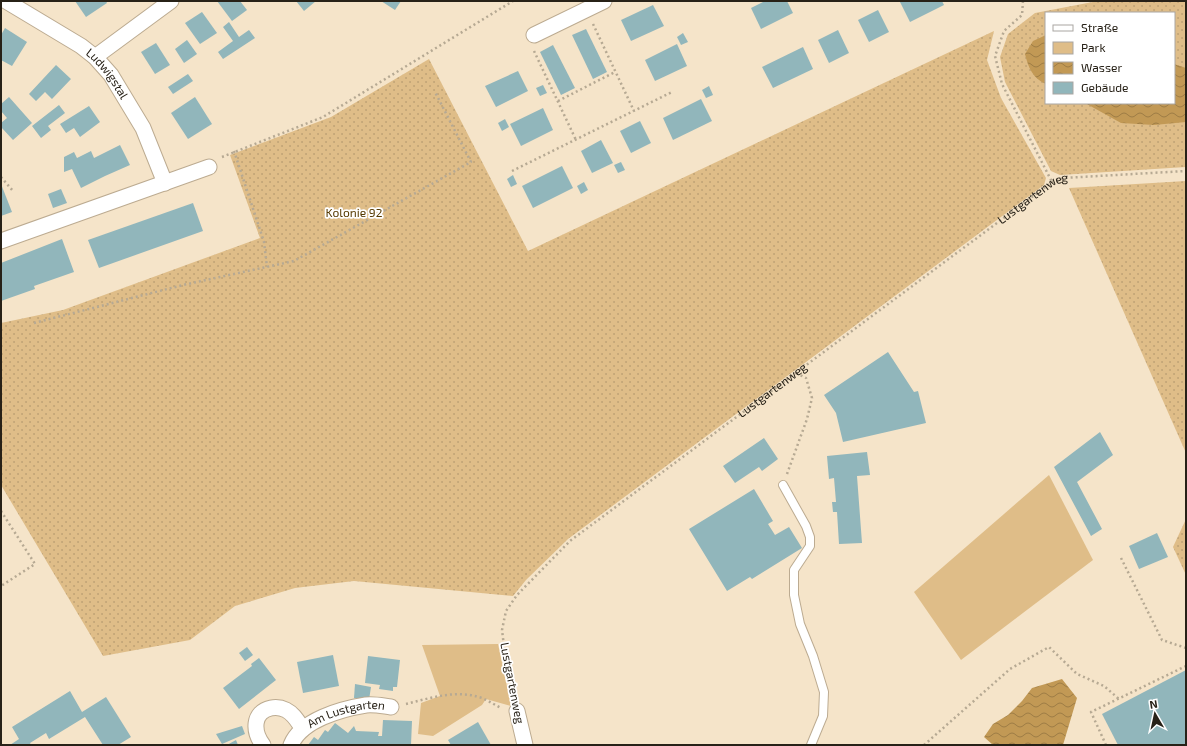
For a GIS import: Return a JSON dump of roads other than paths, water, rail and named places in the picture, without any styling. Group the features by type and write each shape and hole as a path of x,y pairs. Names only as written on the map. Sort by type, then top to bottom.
{"street":[{"name":"Ludwigstal","path":"6,1 81,46 95,57 111,75 143,128 165,183"},
{"path":"95,57 171,1"},
{"path":"534,35 604,1"},
{"path":"1,241 210,167"},
{"name":"Am Lustgarten","path":"290,745 303,729 319,719 344,709 367,705 391,707"},
{"name":"Am Lustgarten","path":"263,745 256,732 256,719 265,709 275,707 286,710 296,719 303,729"},
{"name":"Lustgartenweg","path":"517,711 525,745"}],"lane":[{"path":"782,485 806,526 810,537 810,546 794,570 794,595 800,624 813,656 824,692 823,716 811,745"}],"water":[{"path":"1045,35 1045,84 1034,76 1025,54 1033,41"},
{"path":"1175,64 1186,68 1186,122 1154,125 1121,123 1087,104 1175,104"},
{"path":"1062,679 1077,698 1063,745 993,745 984,737 993,724 1008,715 1032,688"}],"park label":[{"name":"Kolonie 92","path":"354,213"}]}
